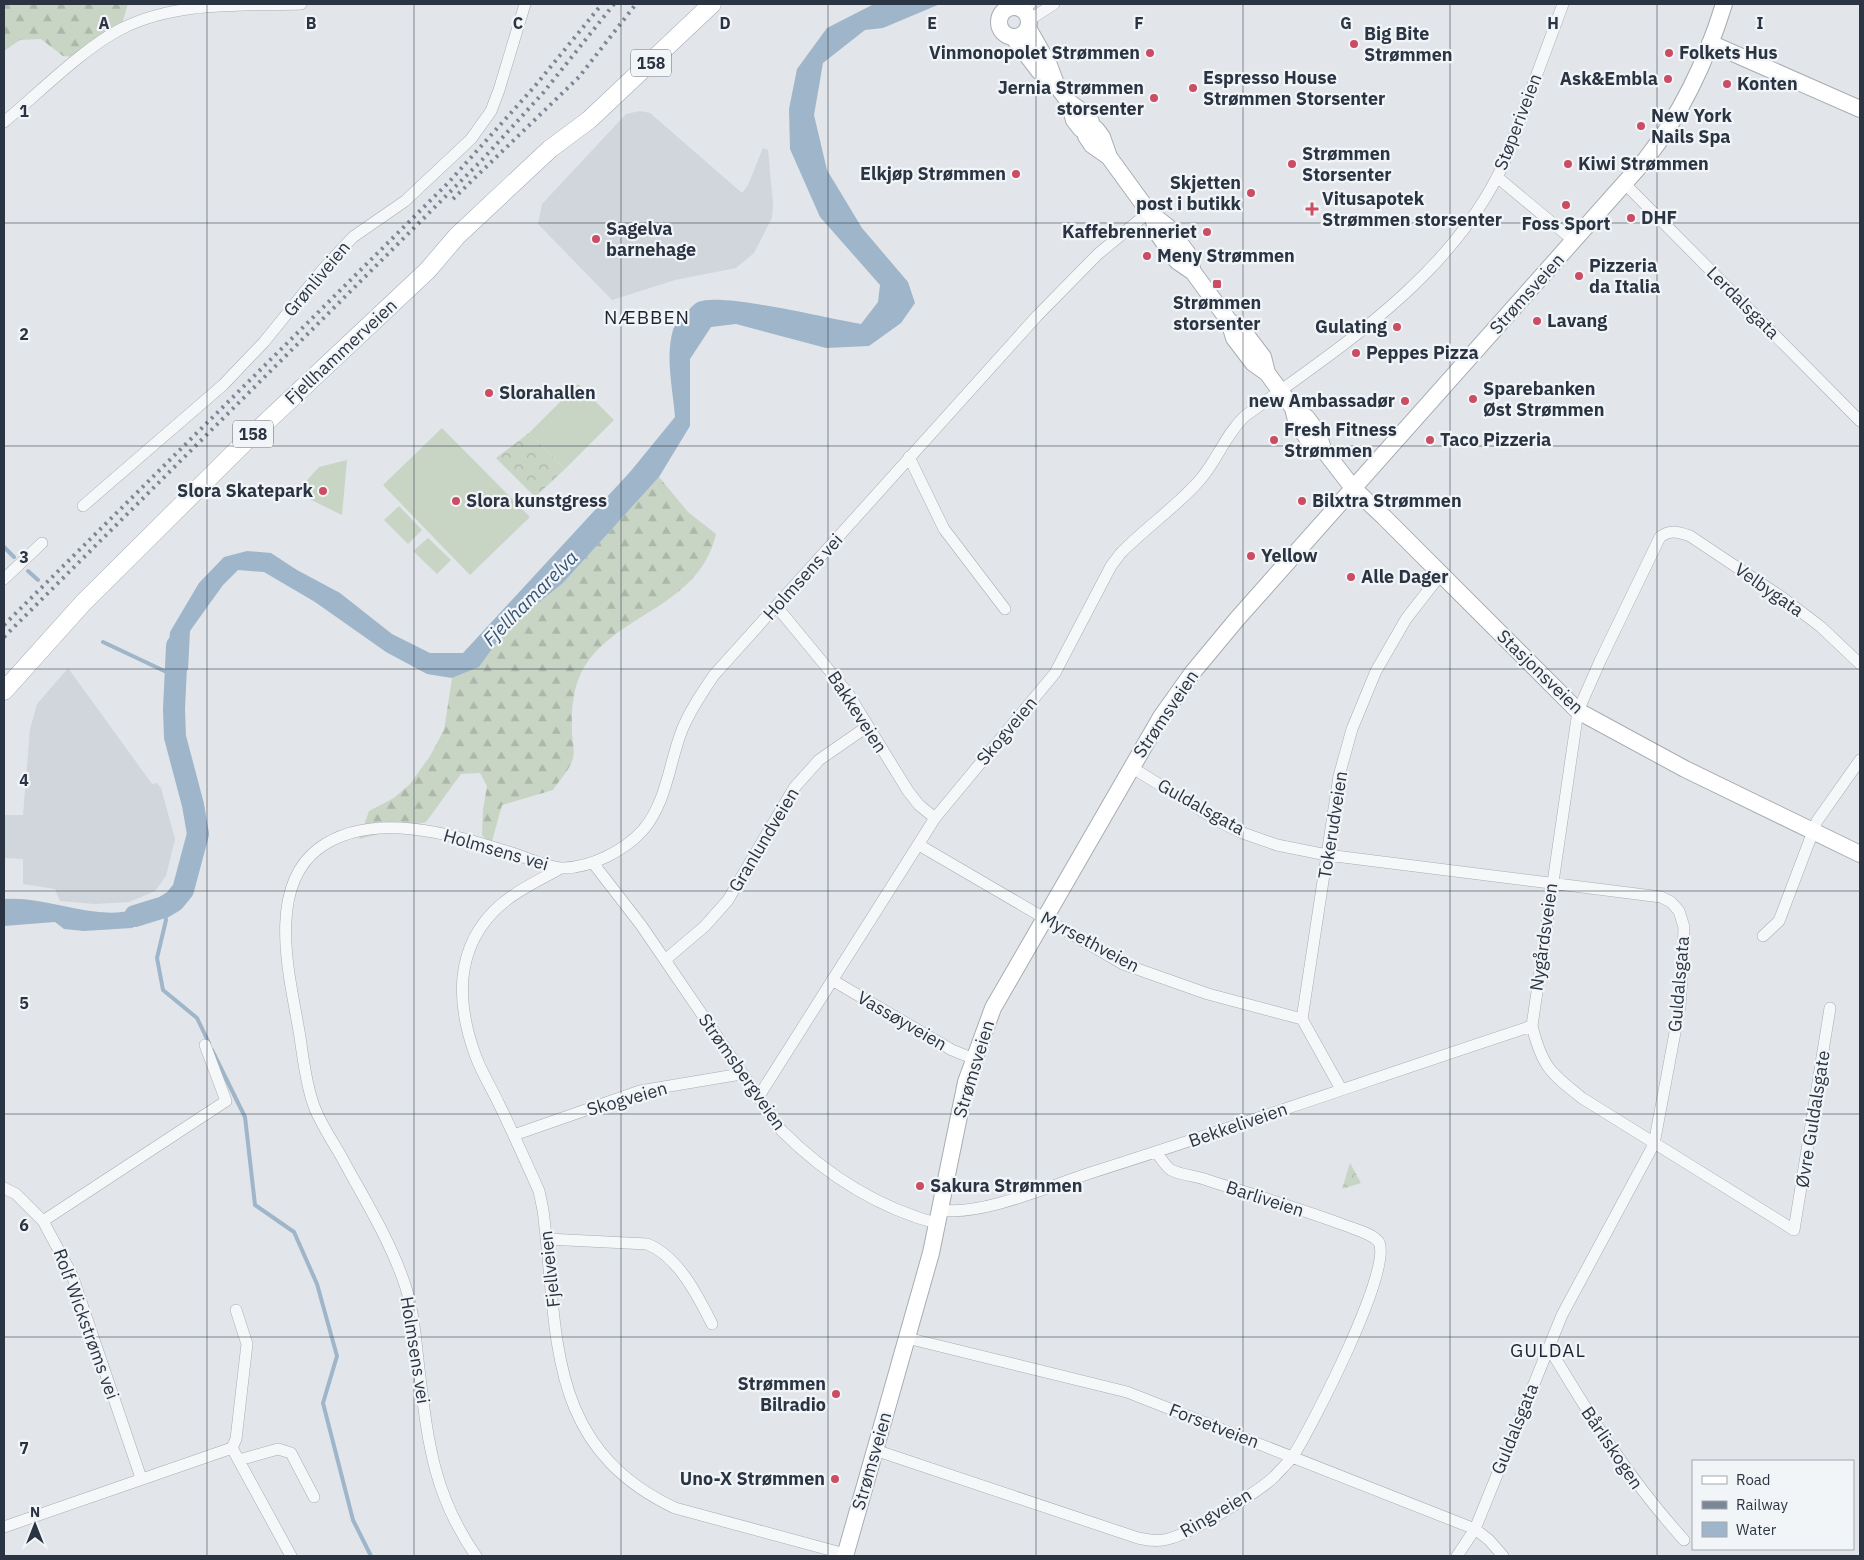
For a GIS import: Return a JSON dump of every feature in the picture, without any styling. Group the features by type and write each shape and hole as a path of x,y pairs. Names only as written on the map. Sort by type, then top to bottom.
{"main road":[{"name":"Fjellhammerveien","path":"83,603 238,449 428,270 464,229 550,149 588,120 712,4"},
{"path":"992,4 1000,20"},
{"name":"Strømsveien","path":"845,1555 940,1217 958,1118 974,1059 999,995 1172,700 1204,658 1655,148 1679,110 1710,43 1724,4"},
{"path":"1000,20 1003,12 1022,12 1022,35 1013,37"},
{"name":"Stasjonsveien","path":"1022,12 1049,64 1057,86"},
{"name":"Stasjonsveien","path":"1000,20 1004,33 1013,37 1039,72 1057,86 1069,102 1074,120 1102,137 1109,156 1150,213 1158,234 1177,261 1193,272 1230,322 1244,332 1263,357 1267,373 1292,408 1307,418 1318,434 1322,450 1353,488 1578,711 1685,769 1860,854"},
{"path":"1710,43 1860,109"},
{"name":"158","path":"4,675 28,651 83,603"},
{"name":"158","path":"4,691 83,603"}],"street":[{"path":"4,122 93,47 120,30 152,17 194,8 301,4"},
{"name":"Grønliveien","path":"83,506 223,385 264,342 324,268 353,237 405,201 471,139 491,111 525,4"},
{"path":"1022,12 1054,4"},
{"name":"Støperiveien","path":"1280,390 1414,288 1458,237 1497,177 1563,4"},
{"path":"1497,177 1574,241"},
{"name":"Lerdalsgata","path":"1625,184 1860,421"},
{"name":"Holmsens vei","path":"476,1556 446,1506 434,1471 413,1312 405,1286 390,1246 314,1106 286,955 286,912 292,889 302,868 317,850 359,832 387,827 418,829 462,838 561,868 593,864 628,843 650,821 660,803 681,733 692,709 714,675 777,607 909,457 1000,360 1037,316 1098,254 1150,213"},
{"name":"Skogveien","path":"759,1096 935,818 1055,673 1111,566 1120,554 1200,480 1214,463 1225,440 1237,423 1280,390"},
{"path":"909,457 944,529 1005,609"},
{"name":"Velbygata","path":"1667,531 1690,536 1783,598 1821,627 1860,664"},
{"name":"Nygårdsveien","path":"1667,531 1654,546 1578,711 1532,1026 1539,1052 1556,1078 1582,1098 1654,1144 1794,1230"},
{"path":"4,579 42,542"},
{"name":"Tokerudveien","path":"1302,1019 1340,776 1352,729 1363,697 1406,619 1441,574"},
{"name":"Bakkeveien","path":"777,607 847,692 908,791 919,805 935,818"},
{"name":"Granlundveien","path":"665,960 705,926 728,900 794,788 818,760 868,726"},
{"path":"1763,936 1779,921 1796,882 1812,831 1823,811 1860,760"},
{"name":"Guldalsgata","path":"1131,767 1220,822 1240,832 1277,845 1327,855 1660,897 1671,902 1679,911 1684,927 1680,1006 1654,1144 1577,1284 1547,1352 1475,1529 1457,1556"},
{"name":"Myrsethveien","path":"919,845 1123,964 1208,994 1302,1019"},
{"name":"Strømsbergveien","path":"593,864 641,925 781,1130 803,1152 833,1175 870,1198 915,1217 940,1217"},
{"name":"Fjellveien","path":"561,868 515,893 494,910 478,930 464,963 462,1002 466,1026 476,1058 514,1135 538,1191 547,1239 558,1342 570,1400 588,1435 615,1470 633,1485 675,1508 845,1555"},
{"name":"Vassøyveien","path":"832,980 952,1050 974,1059"},
{"name":"Øvre Guldalsgate","path":"1794,1230 1830,1008"},
{"path":"1302,1019 1341,1090"},
{"name":"Bekkeliveien","path":"940,1217 973,1210 1156,1152 1532,1026"},
{"path":"43,1221 226,1101 205,1045"},
{"name":"Skogveien","path":"514,1135 640,1091 742,1074"},
{"name":"Barliveien","path":"1156,1152 1170,1170 1331,1221 1378,1241"},
{"name":"Rolf Wickstrøms vei","path":"4,1188 16,1194 43,1221 72,1275 141,1478"},
{"path":"547,1239 647,1244 659,1248 685,1279 712,1324"},
{"name":"Ringveien","path":"875,1450 1138,1538 1158,1540 1184,1533 1255,1491 1274,1477 1292,1456 1331,1386 1358,1327 1381,1258 1382,1252 1378,1241"},
{"path":"4,1527 232,1448 236,1439 247,1344 236,1310"},
{"name":"Forsetveien","path":"907,1338 1127,1392 1475,1529 1503,1556"},
{"name":"Bårliskogen","path":"1547,1352 1554,1356 1625,1470 1648,1500 1684,1540"},
{"path":"232,1448 291,1556"},
{"path":"239,1460 278,1449 291,1453 314,1497"}],"shaded area":[{"path":"640,111 650,113 742,193 748,185 763,148 768,150 773,204 772,218 754,253 736,268 675,280 612,300 538,224 542,204 626,114"},
{"path":"68,668 152,784 157,783 161,788 175,839 166,876 155,891 129,902 95,904 60,901 55,889 23,884 23,859 4,858 4,815 23,815 30,729 37,704"}],"green space":[{"path":"4,4 128,4 122,24 74,57 63,56 41,39 20,40 4,51"},
{"path":"578,384 614,420 565,469 529,433"},
{"name":"Slora kunstgress","path":"442,428 530,517 470,575 383,485"},
{"path":"529,433 565,469 535,497 496,458"},
{"name":"Slora Skatepark","path":"347,460 342,515 301,495 301,487 319,467"},
{"path":"659,477 688,512 716,534 708,557 680,591 608,641 586,664 577,682 573,701 572,734 574,752 572,762 553,790 502,805 491,845 482,835 483,810 487,786 480,773 461,774 426,822 359,839 369,811 394,798 410,784 430,756 444,730 452,678 479,667 507,628 563,583"},
{"path":"399,506 422,530 408,544 384,520"},
{"path":"428,538 451,560 437,574 413,551"},
{"path":"1350,1163 1361,1183 1342,1189"}],"water":[{"path":"940,4 883,28 865,30 823,63 814,115 827,170 862,228 908,282 915,303 901,323 869,346 826,348 736,324 711,327 690,359 690,426 659,477 563,583 507,628 479,667 452,678 427,674 386,652 315,602 264,572 238,570 223,585 190,631 188,670 175,676 168,656 170,632 199,583 224,557 247,551 271,553 297,570 340,593 392,634 430,653 463,653 630,472 675,417 670,373 670,351 673,330 684,314 696,303 711,300 752,303 861,324 878,302 880,285 820,217 790,149 789,109 797,69 827,28 872,5"},
{"path":"161,897 164,917 141,923 132,928 84,931 64,929 55,922 4,926 4,899 24,899 84,910 123,912 142,907"}],"waterway":[{"path":"4,547 14,557"},
{"path":"28,571 38,580"},
{"path":"103,642 175,676"},
{"name":"Fjellhamarelva","path":"135,916 164,907 174,901 183,890 198,834 193,805 175,737 174,709 177,646"},
{"path":"164,907 166,920 157,958 163,990 197,1018 209,1043"},
{"path":"212,1050 245,1117 255,1205 294,1232 317,1284 337,1356 323,1403 353,1520 371,1556"}],"railway":[{"path":"4,625 449,182 535,86 602,4"},
{"path":"4,637 482,160 543,93 614,4"},
{"path":"453,199 579,77 636,4"}],"place":[{"name":"Big Bite Strømmen","path":"1354,44"},
{"name":"Vinmonopolet Strømmen","path":"1150,53"},
{"name":"Folkets Hus","path":"1669,53"},
{"name":"Ask&Embla","path":"1668,79"},
{"name":"Konten","path":"1727,84"},
{"name":"Espresso House Strømmen Storsenter","path":"1193,88"},
{"name":"Jernia Strømmen storsenter","path":"1154,98"},
{"name":"New York Nails Spa","path":"1641,126"},
{"name":"Strømmen Storsenter","path":"1292,164"},
{"name":"Kiwi Strømmen","path":"1568,164"},
{"name":"Elkjøp Strømmen","path":"1016,174"},
{"name":"Skjetten post i butikk","path":"1251,193"},
{"name":"Foss Sport","path":"1566,205"},
{"name":"Vitusapotek Strømmen storsenter","path":"1312,209"},
{"name":"DHF","path":"1631,218"},
{"name":"Kaffebrenneriet","path":"1207,232"},
{"name":"Sagelva barnehage","path":"596,239"},
{"name":"Meny Strømmen","path":"1147,256"},
{"name":"Pizzeria da Italia","path":"1579,276"},
{"name":"Strømmen storsenter","path":"1217,284"},
{"name":"Lavang","path":"1537,321"},
{"name":"Gulating","path":"1397,327"},
{"name":"Peppes Pizza","path":"1356,353"},
{"name":"Slorahallen","path":"489,393"},
{"name":"Sparebanken Øst Strømmen","path":"1473,399"},
{"name":"new Ambassadør","path":"1405,401"},
{"name":"Fresh Fitness Strømmen","path":"1274,440"},
{"name":"Taco Pizzeria","path":"1430,440"},
{"name":"Slora Skatepark","path":"323,491"},
{"name":"Slora kunstgress","path":"456,501"},
{"name":"Bilxtra Strømmen","path":"1302,501"},
{"name":"Yellow","path":"1251,556"},
{"name":"Alle Dager","path":"1351,577"},
{"name":"Sakura Strømmen","path":"920,1186"},
{"name":"Strømmen Bilradio","path":"836,1394"},
{"name":"Uno-X Strømmen","path":"835,1479"}],"district":[{"name":"NÆBBEN","path":"647,317"},
{"name":"GULDAL","path":"1548,1350"}]}
